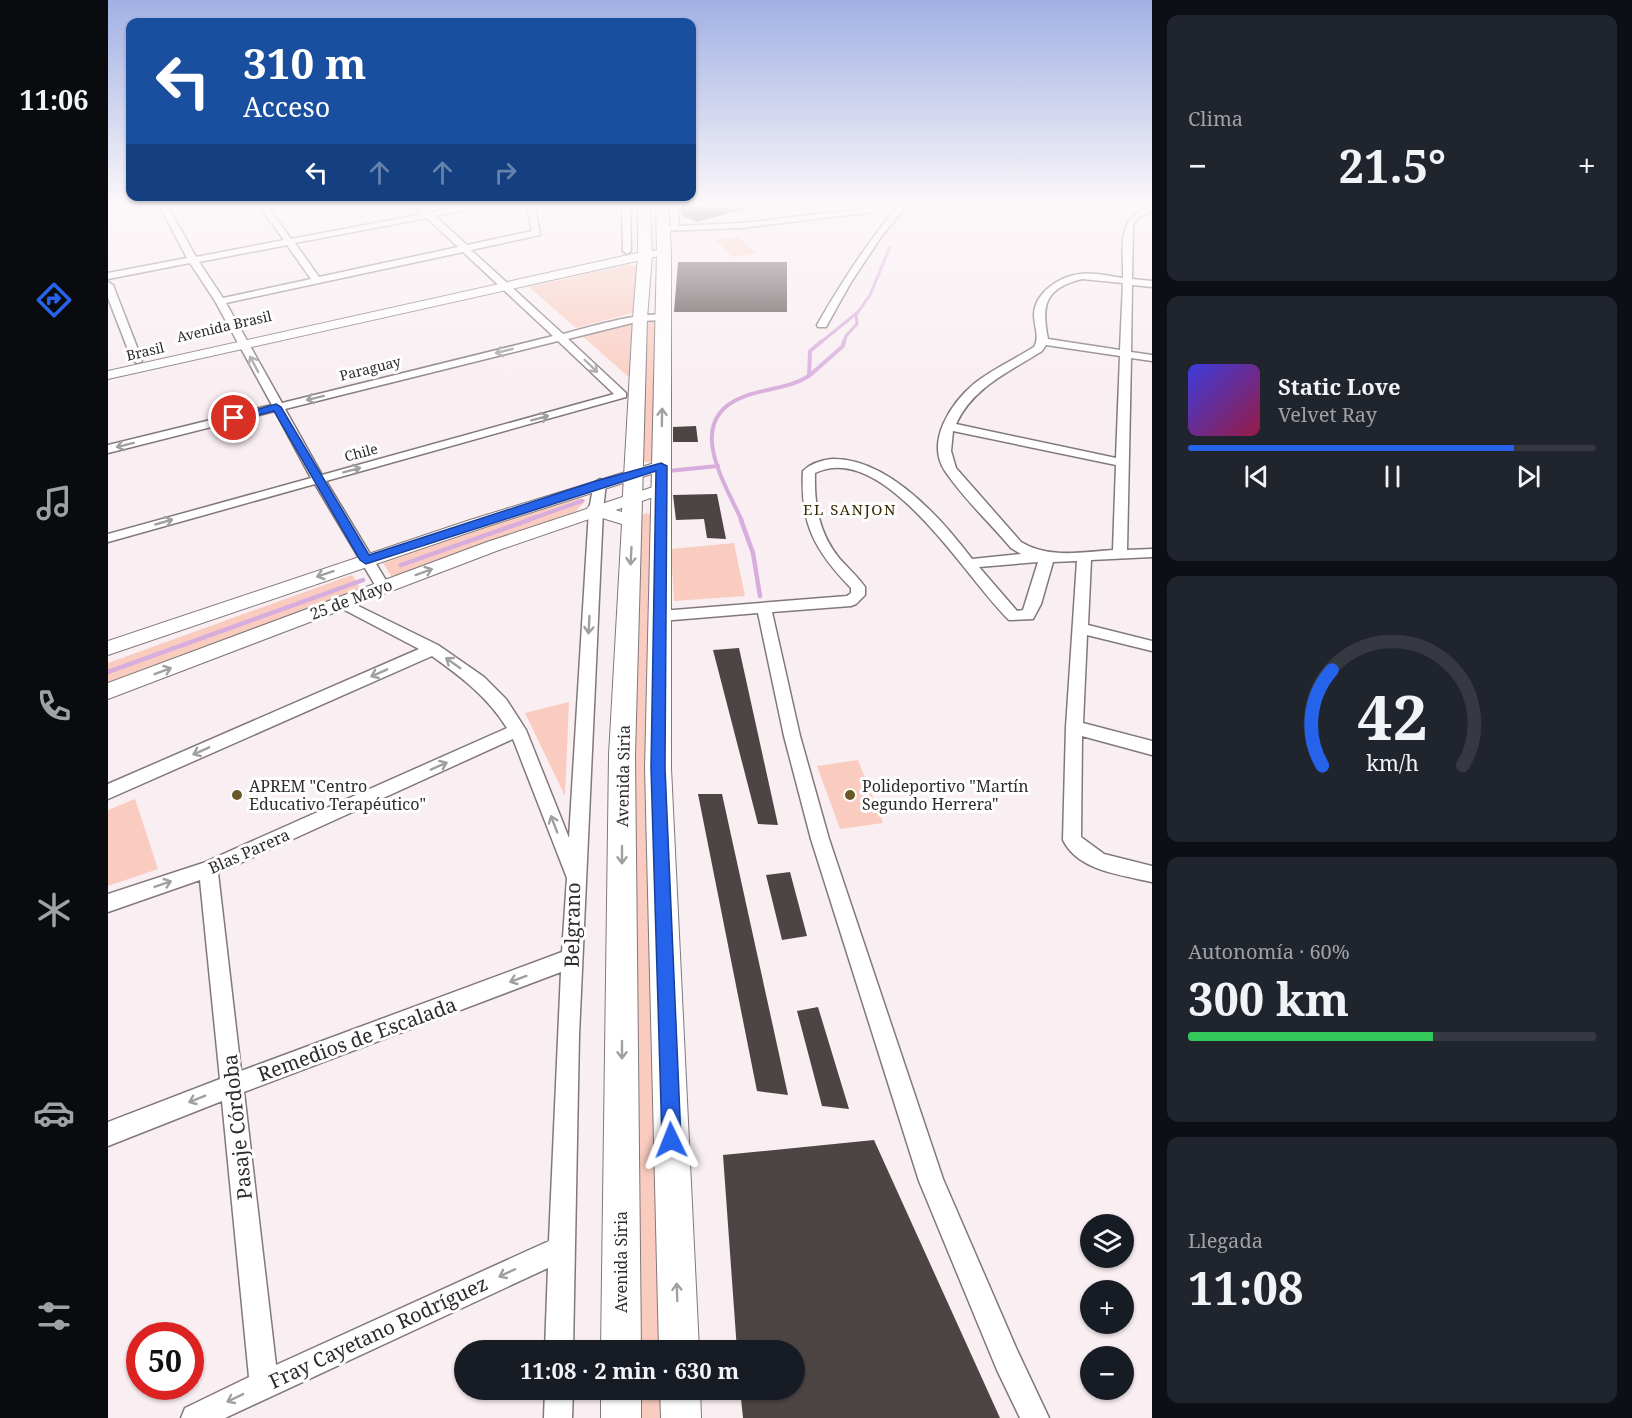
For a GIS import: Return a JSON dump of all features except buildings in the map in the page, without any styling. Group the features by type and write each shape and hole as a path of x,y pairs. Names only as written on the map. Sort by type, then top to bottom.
{"main road":[{"name":"Avenida Siria","path":"644,269 637,408 648,487 661,616 658,768 679,1340"},
{"path":"596,510 648,487 664,317 666,269"},
{"path":"622,395 637,408"},
{"name":"Avenida Siria","path":"621,1340 622,755 648,487"},
{"path":"621,1400 621,1418"},
{"path":"680,1400 681,1418"}],"street":[{"path":"108,276 144,269"},
{"path":"199,269 220,301 276,407 375,574"},
{"path":"309,269 317,280"},
{"path":"220,301 369,269"},
{"path":"487,269 622,395"},
{"path":"502,283 556,269"},
{"path":"502,283 573,269"},
{"path":"822,325 855,269"},
{"path":"1120,554 1127,269"},
{"path":"1047,558 1029,553 1016,545 950,469 943,454 943,441 948,426 959,404 981,382 1038,349 1043,341 1039,309 1041,301 1048,293 1067,280 1082,276 1152,284"},
{"name":"Brasil","path":"108,375 242,341 502,283"},
{"path":"108,285 137,360"},
{"name":"Paraguay","path":"108,449 640,318 664,317"},
{"name":"Avenida Brasil","path":"108,367 242,341"},
{"path":"1043,341 1152,358"},
{"name":"Chile","path":"108,538 622,395"},
{"path":"948,426 1123,463"},
{"path":"661,616 850,601 858,595 858,587 823,548 814,531 807,485 809,471 828,461 846,463 882,478 942,530 999,603 1014,616 1028,615 1033,608 1035,593 1047,558"},
{"path":"576,878 596,510 600,483"},
{"name":"25 de Mayo","path":"108,691 342,603 375,574 600,483 648,487"},
{"name":"25 de Mayo","path":"108,648 596,510"},
{"path":"969,564 1152,553"},
{"path":"1084,556 1074,727 1071,840 1080,852 1095,859 1152,874"},
{"name":"Belgrano","path":"342,603 433,649 478,681 500,703 518,730 576,878 559,1340"},
{"path":"765,608 792,736 820,838 931,1181 998,1339 1035,1418"},
{"path":"1079,627 1152,646"},
{"path":"108,792 433,649"},
{"path":"1074,727 1152,748"},
{"name":"Blas Parera","path":"108,903 208,869 518,730"},
{"name":"Pasaje Córdoba","path":"208,869 264,1384"},
{"name":"Remedios de Escalada","path":"108,1134 572,958"},
{"name":"Fray Cayetano Rodríguez","path":"195,1418 264,1384 561,1249"},
{"path":"558,1418 559,1400"}],"shaded area":[{"path":"608,269 639,269 636,312 576,328 529,287"},
{"path":"634,321 632,380 580,334"},
{"path":"656,321 653,463 642,461 647,323"},
{"path":"576,497 586,500 576,511 392,577 383,563"},
{"path":"646,513 652,515 663,1340 635,1340 631,754 641,516"},
{"path":"734,543 745,596 674,601 671,549"},
{"path":"352,575 361,589 108,683 108,663"},
{"path":"569,702 565,796 525,713"},
{"name":"Polideportivo \"Martín Segundo Herrera\"","path":"858,760 883,823 840,829 817,766"},
{"path":"135,799 158,869 108,886 108,810"},
{"path":"635,1400 664,1400 665,1418 635,1418"}],"waterway":[{"path":"820,343 858,312 870,295 881,269"},
{"path":"844,343 846,336 857,324 856,314"},
{"path":"809,376 810,351 822,341"},
{"path":"809,376 843,346 844,341"},
{"path":"718,466 712,436 715,421 725,407 743,397 793,384 809,376"},
{"path":"668,471 718,466"},
{"path":"718,466 742,521"},
{"path":"525,521 582,501"},
{"path":"401,565 529,520"},
{"path":"741,520 753,553 760,596"},
{"path":"108,672 363,580"}],"place":[{"name":"APREM \"Centro Educativo Terapéutico\"","path":"237,795"},
{"name":"Polideportivo \"Martín Segundo Herrera\"","path":"850,795"}],"district":[{"name":"EL SANJON","path":"850,509"}],"route":[{"path":"234,418 276,407 366,560 600,483 661,466 658,768 671,1140"}]}
